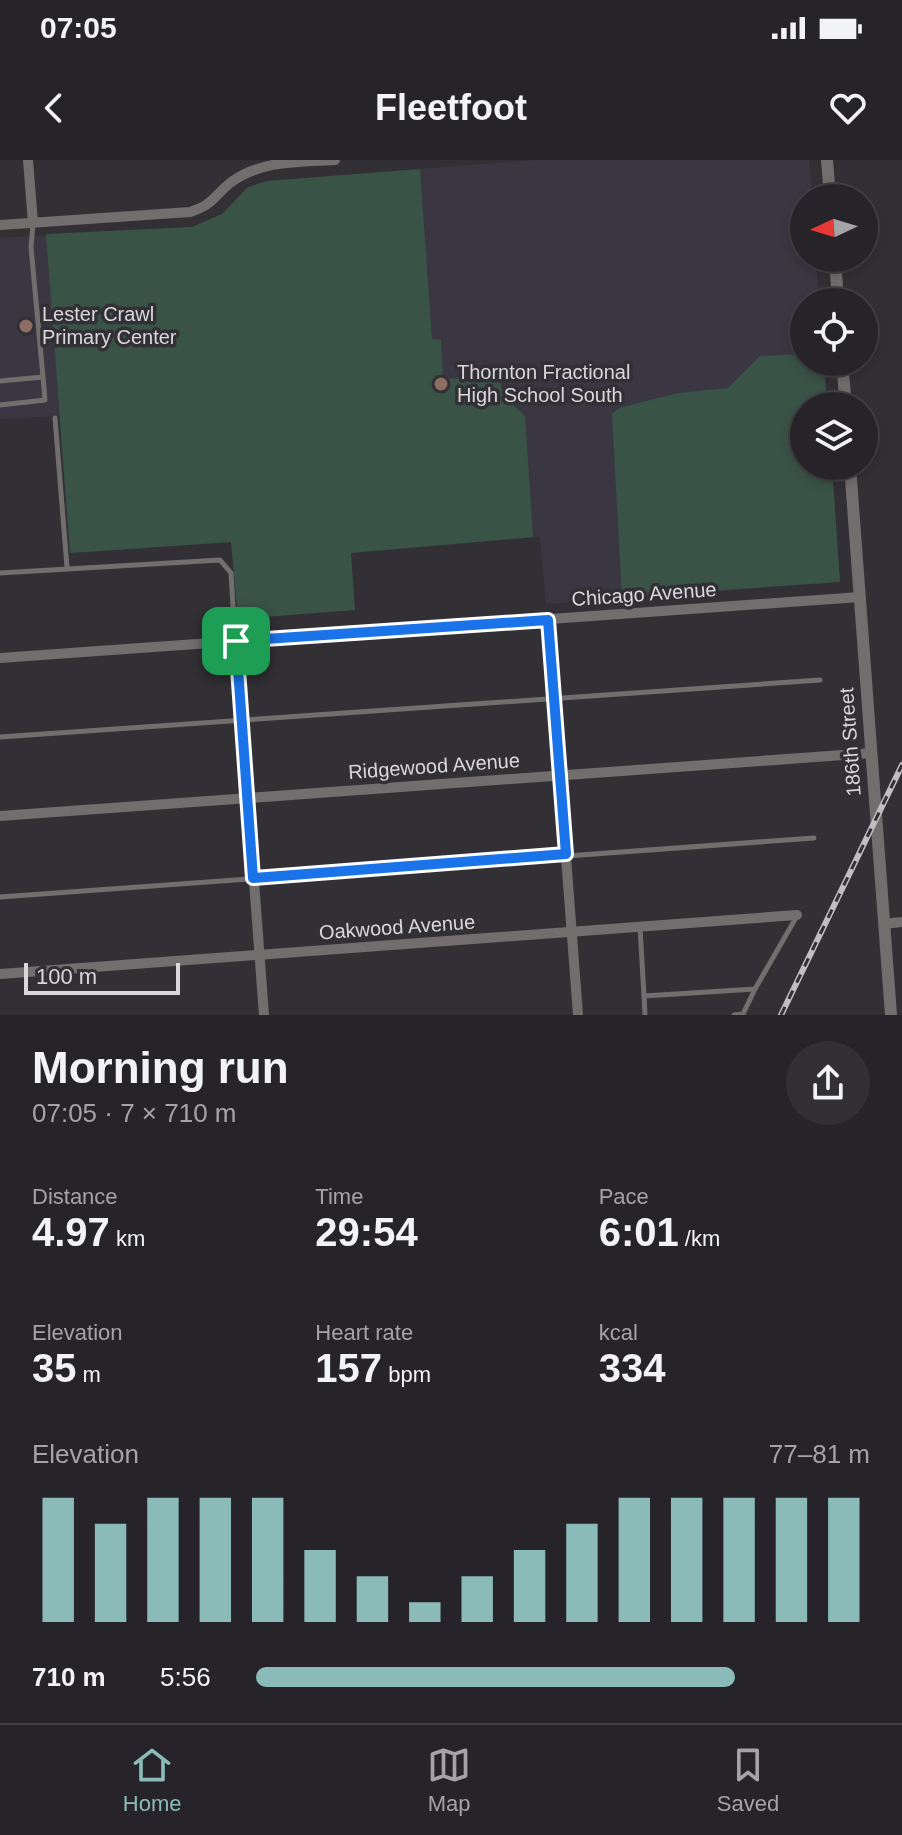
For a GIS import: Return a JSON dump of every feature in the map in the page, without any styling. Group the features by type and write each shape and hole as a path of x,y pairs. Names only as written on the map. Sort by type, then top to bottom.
{"street":[{"path":"28,160 33,223"},
{"path":"0,225 190,212 212,205 230,183 261,165 335,160"},
{"path":"827,160 829,184"},
{"name":"186th Street","path":"851,480 891,1015"},
{"name":"Chicago Avenue","path":"0,658 860,597"},
{"path":"548,620 578,1015"},
{"path":"236,641 264,1015"},
{"name":"Ridgewood Avenue","path":"0,816 871,753"},
{"name":"Oakwood Avenue","path":"0,974 797,915"},
{"path":"884,924 902,922"}],"lane":[{"path":"0,405 45,400 31,247 33,223"},
{"path":"0,381 43,377"},
{"path":"55,418 67,567"},
{"path":"0,573 220,560 231,573 236,641"},
{"path":"0,737 820,680"},
{"path":"0,897 814,838"},
{"path":"734,1015 742,1015 797,915"},
{"path":"640,927 645,1015"},
{"path":"644,996 755,989"}],"shaded area":[{"name":"Thornton Fractional High School South","path":"535,160 809,160 811,184 790,184 790,272 817,272 818,288 790,288 790,376 825,376 826,392 790,392 790,480 833,480 840,582 546,604 540,537 351,553 355,610 238,619 231,542 70,553 59,416 0,419 0,238 192,227 222,214 248,187 267,181"}],"green space":[{"path":"420,169 432,339 441,340 443,379 499,376 503,395 525,416 533,537 351,553 355,610 238,619 231,542 70,553 46,234 192,227 222,214 248,187 267,181"},
{"path":"790,355 790,376 825,376 826,392 790,392 790,480 833,480 840,582 622,597 612,414 619,408 678,393 728,388 760,356"}],"railway":[{"path":"781,1015 902,765"}],"place":[{"name":"Lester Crawl Primary Center","path":"26,326"},
{"name":"Thornton Fractional High School South","path":"441,384"}],"route":[{"path":"548,620 566,854 253,878 236,641 548,620"}]}
